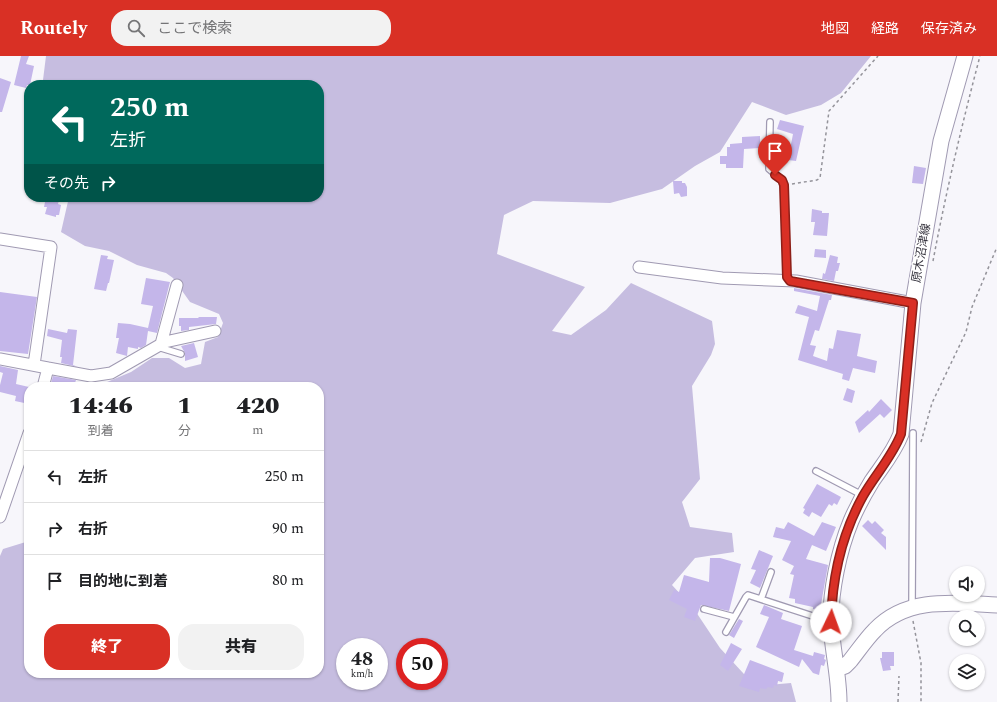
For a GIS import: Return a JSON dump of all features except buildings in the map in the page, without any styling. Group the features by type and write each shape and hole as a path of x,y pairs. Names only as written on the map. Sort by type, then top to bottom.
{"main road":[{"name":"原木沼津線","path":"839,702 837,669 831,622 834,586 850,523 863,496 892,453 901,434 913,303 941,141 965,56"},
{"path":"837,669 845,666 875,629 899,611 949,604 997,605"}],"street":[{"path":"0,239 51,247 34,365"},
{"path":"639,267 722,278 790,281 913,303"},
{"path":"158,345 177,286"},
{"path":"0,359 91,376 111,373 158,345 215,331"},
{"path":"44,382 48,368"},
{"path":"0,517 24,447"}],"lane":[{"path":"770,122 769,169 782,180 784,185 787,277 790,281"},
{"path":"158,345 181,354"},
{"path":"913,433 914,610"},
{"path":"816,471 863,496"},
{"path":"761,599 771,572"},
{"path":"726,632 748,595 820,620 831,622"},
{"path":"704,609 734,617"}],"path":[{"path":"784,185 817,180 820,178 829,111 878,56"},
{"path":"933,264 945,195 958,137 980,56"},
{"path":"913,460 917,456 932,403 966,332 972,307 997,247"},
{"path":"914,610 921,663 921,702"},
{"path":"898,702 899,676"}],"shaded area":[{"path":"46,56 871,56 841,93 821,105 786,115 752,102 720,152 695,166 662,189 610,203 533,201 504,215 497,254 585,287 552,331 571,335 606,310 631,283 712,321 715,344 711,355 692,386 700,479 682,502 690,527 732,533 734,552 695,558 672,585 694,609 720,648 755,686 791,683 796,702 0,702 0,556 3,549 24,543 24,678 324,678 324,382 107,382 131,372 152,358 169,358 185,368 201,364 205,342 218,337 223,323 219,314 190,302 173,278 166,273 137,265 109,251 85,246 61,232 68,202 324,202 324,80 43,80"}],"route":[{"path":"775,175 782,180 784,185 787,277 790,281 913,303 906,360 901,434 897,445 863,496 850,523 834,586 831,622"}]}
